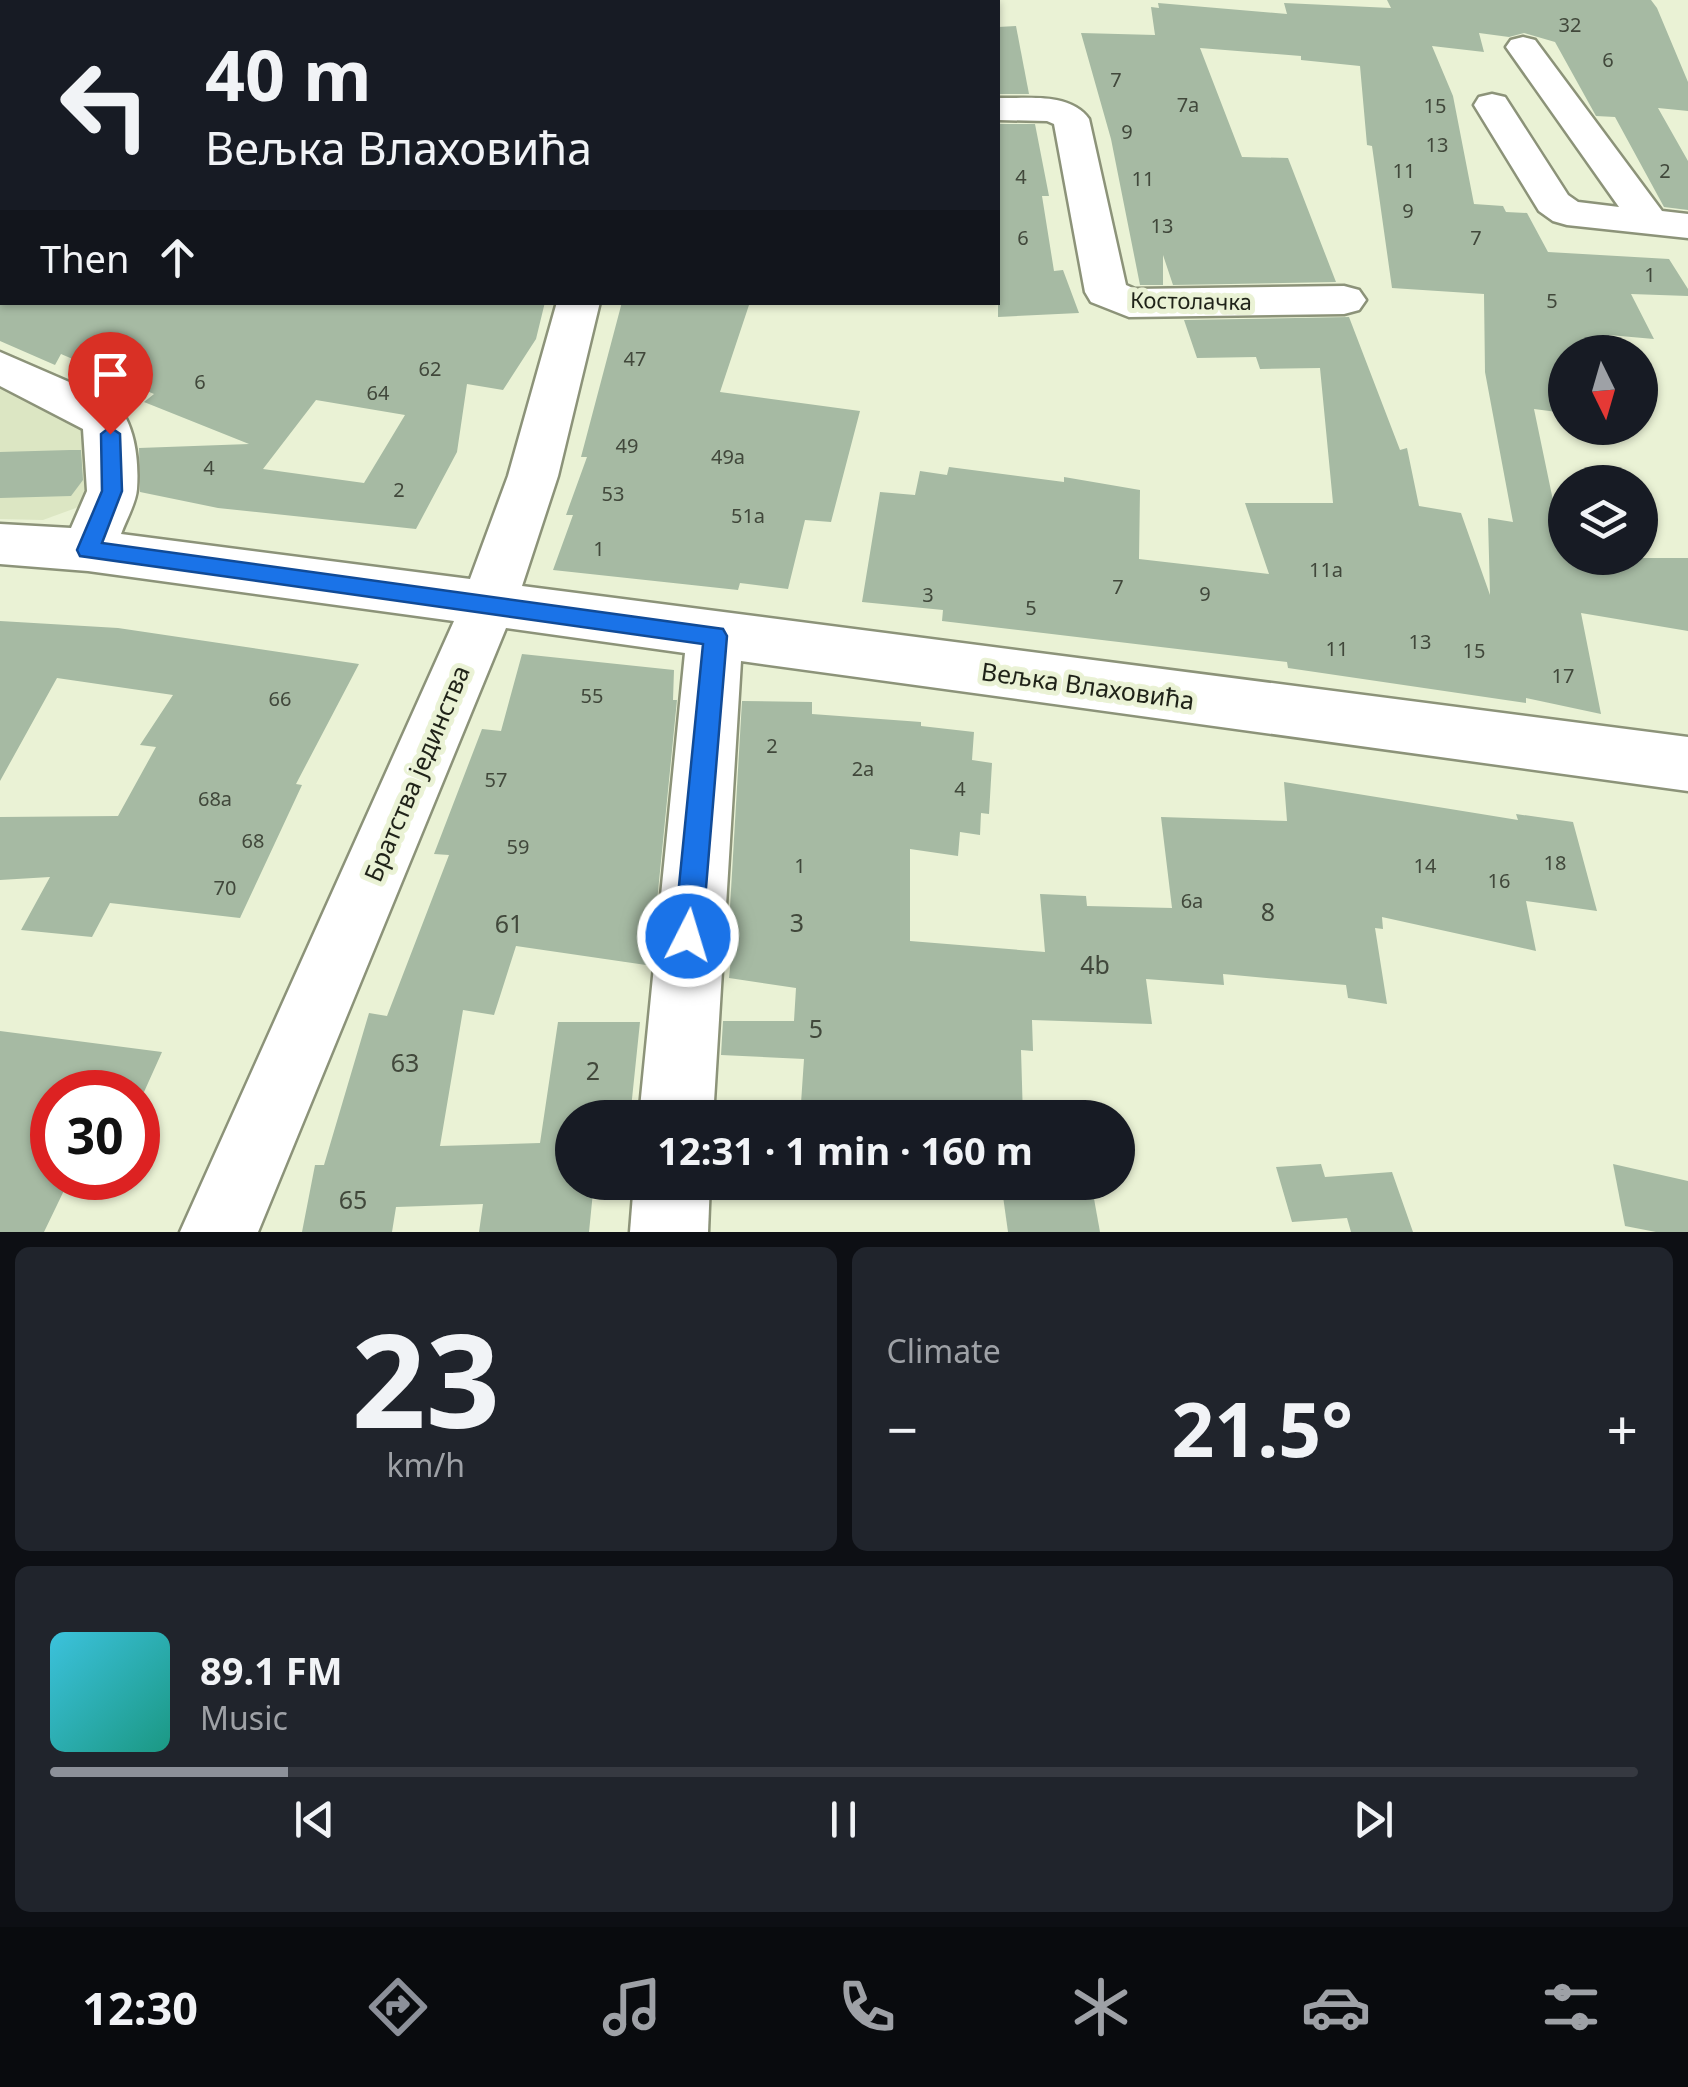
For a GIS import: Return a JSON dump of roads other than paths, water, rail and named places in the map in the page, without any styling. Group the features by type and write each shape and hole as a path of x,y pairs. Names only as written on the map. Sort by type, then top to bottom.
{"street":[{"path":"1523,47 1669,224"},
{"name":"Костолачка","path":"1062,71 1065,114 1075,127 1106,292 1129,302 1344,300"},
{"path":"1492,105 1553,202 1582,217 1669,224"},
{"path":"1000,110 1054,110 1065,114"},
{"name":"Братства јединства","path":"219,1232 488,604 533,476 578,305"},
{"path":"0,367 107,422 112,491 88,550"},
{"name":"Вељка Влаховића","path":"0,544 88,550 1688,764"},
{"path":"677,1100 715,636"},
{"path":"669,1232 671,1200"}]}
